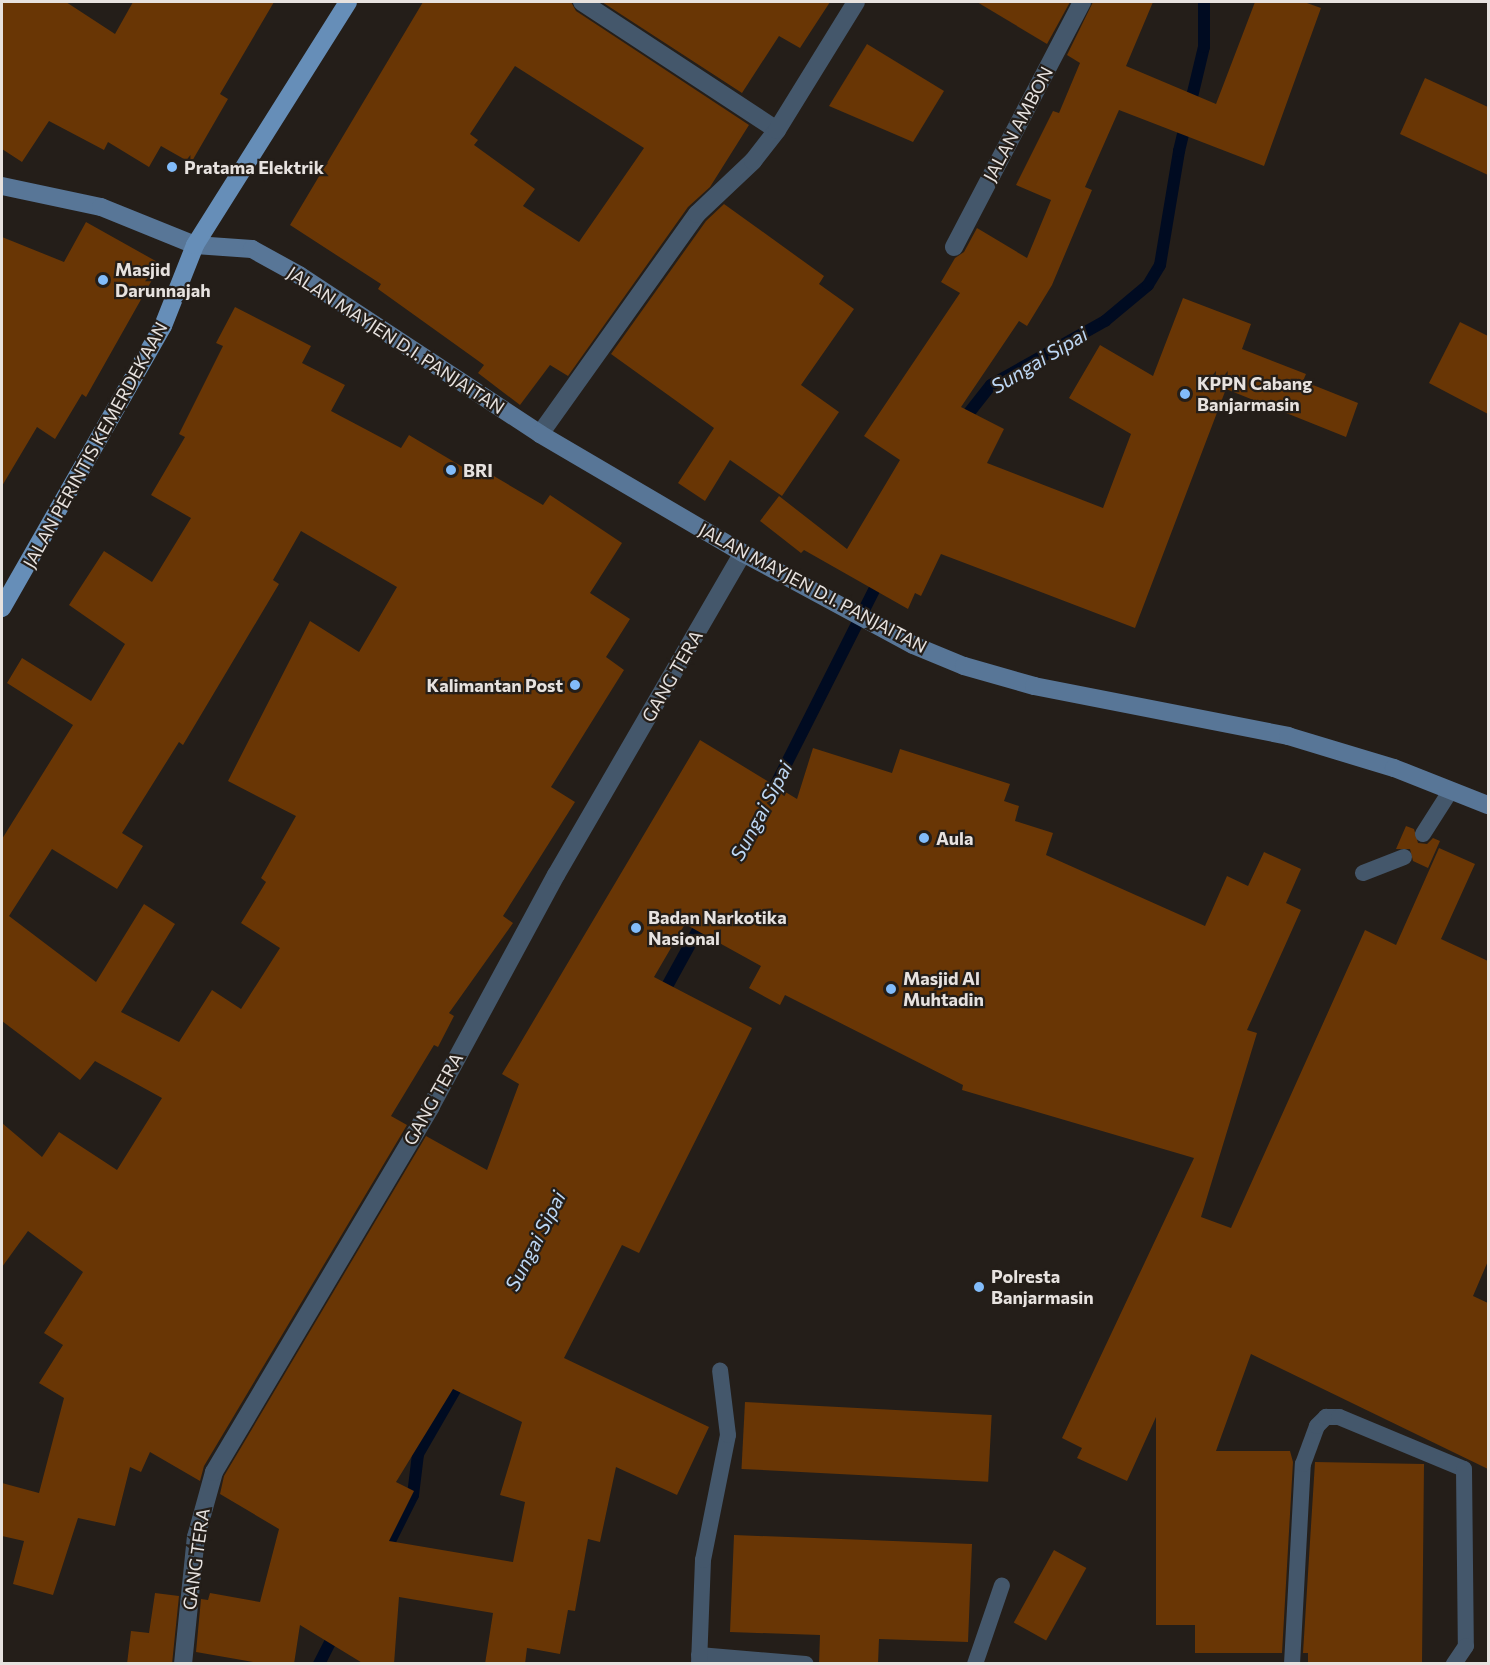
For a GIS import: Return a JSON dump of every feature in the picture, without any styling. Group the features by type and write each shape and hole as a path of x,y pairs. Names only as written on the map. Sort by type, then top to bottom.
{"main road":[{"name":"JALAN PERINTIS KEMERDEKAAN","path":"2,608 163,326 195,245 348,2"},
{"name":"JALAN MAYJEN D.I. PANJAITAN","path":"2,186 101,207 195,245 252,249 299,275 540,434 743,553 898,638 963,666 1034,686 1288,736 1451,790 1488,805"}],"street":[{"path":"582,2 777,130"},
{"path":"540,434 697,214 753,161 777,130 856,2"},
{"name":"JALAN AMBON","path":"954,247 1082,2"},
{"name":"GANG TERA","path":"183,1664 196,1537 214,1472 430,1106 556,875 743,553"}],"lane":[{"path":"1423,834 1451,790"},
{"path":"1363,873 1404,857"},
{"path":"720,1371 728,1435 704,1560 699,1659 806,1664"},
{"path":"1292,1664 1303,1464 1317,1426 1326,1417 1339,1417 1464,1469 1466,1646 1454,1664"},
{"path":"975,1664 1002,1585"}],"building":[{"path":"2,2 66,2 115,34 133,2 274,2 220,94 228,99 191,163 161,146 149,167 108,142 104,150 49,121 22,162 2,149"},
{"path":"423,2 571,2 576,11 749,125 710,187 688,207 568,376 550,365 520,405 478,373 484,365 378,289 381,284 290,225","holes":["515,66 644,148 579,242 523,206 535,189 474,145 478,140 470,134"]},
{"path":"602,2 830,2 800,48 779,36 742,93"},
{"path":"977,2 1070,2 1047,44"},
{"path":"1093,2 1153,2 1126,66 1216,104 1255,2 1304,2 1321,8 1264,166 1119,110 1085,187 1092,190 1052,285 1027,326 1019,321 961,407 1004,429 987,463 1103,508 1131,434 1069,398 1100,345 1153,376 1183,298 1251,324 1242,349 1306,374 1303,381 1358,403 1346,437 1226,389 1135,628 941,554 921,596 915,593 908,609 804,550 801,553 760,521 779,496 847,549 900,460 864,436 960,293 941,282 955,258 964,252 977,228 1027,258 1051,200 1016,185 1053,111 1059,113 1080,63 1067,55"},
{"path":"867,44 944,91 913,142 829,106"},
{"path":"1425,78 1488,107 1488,175 1400,134"},
{"path":"724,204 824,276 819,284 854,309 801,385 839,412 782,496 730,460 705,501 678,483 714,428 611,354 706,221"},
{"path":"86,222 161,264 86,397 82,394 55,439 37,427 2,486 2,237 64,262"},
{"path":"235,307 311,346 302,363 345,385 331,411 401,448 409,435 466,469 470,462 543,505 550,495 622,543 590,593 630,619 606,657 624,670 551,787 575,802 503,916 513,923 449,1013 454,1016 438,1047 434,1045 391,1116 407,1125 204,1466 200,1481 150,1452 141,1472 130,1467 115,1526 78,1518 53,1595 13,1584 24,1541 2,1536 2,1483 39,1493 64,1398 39,1383 63,1345 44,1333 83,1272 28,1231 2,1267 2,1123 42,1157 59,1132 117,1170 162,1098 95,1061 80,1080 2,1021 2,839 73,725 7,683 22,658 91,701 125,644 69,605 104,551 152,582 191,518 151,495 185,437 179,434 223,346 216,343","holes":["301,531 397,587 359,652 310,621 228,781 296,816 261,878 266,882 241,923 280,948 241,1009 212,990 179,1042 121,1012 175,924 144,904 96,982 9,916 52,849 117,889 143,846 122,833 179,742 183,745 279,584 273,580"]},
{"path":"1460,322 1488,336 1488,414 1429,383"},
{"path":"700,740 797,799 813,748 892,773 900,749 1010,784 1004,801 1019,806 1015,821 1053,833 1046,855 1205,926 1227,876 1248,886 1264,852 1301,869 1286,903 1301,910 1247,1030 1257,1033 1201,1217 1231,1228 1365,930 1396,945 1439,848 1475,864 1441,939 1488,961 1488,1261 1473,1296 1488,1303 1488,1469 1251,1354 1216,1451 1290,1451 1293,1462 1282,1653 1195,1653 1195,1625 1156,1625 1156,1417 1127,1481 1077,1458 1082,1448 1062,1438 1194,1158 962,1090 963,1085 785,995 780,1005 749,988 761,966 685,924 654,977 752,1028 639,1253 622,1245 564,1358 709,1427 677,1495 616,1467 600,1542 588,1539 575,1611 568,1610 560,1654 527,1648 525,1664 485,1664 493,1613 399,1597 394,1664 364,1664 300,1625 294,1664 265,1664 196,1652 201,1599 208,1600 210,1593 260,1602 279,1529 220,1494 224,1476 426,1136 487,1170 519,1084 502,1074","holes":["453,1389 522,1422 500,1495 525,1502 513,1562 389,1541 414,1491 396,1482"]},
{"path":"1406,826 1414,829 1418,843 1427,844 1433,838 1440,841 1428,868 1413,861 1410,849 1396,849"},
{"path":"745,1402 992,1415 988,1482 741,1469"},
{"path":"1315,1462 1424,1464 1422,1664 1308,1664 1308,1653 1303,1653"},
{"path":"734,1535 972,1544 968,1642 879,1639 878,1664 819,1664 820,1635 730,1632"},
{"path":"1054,1550 1086,1568 1046,1641 1014,1623"},
{"path":"155,1593 179,1596 172,1664 127,1664 131,1631 149,1633"}],"waterway":[{"name":"Sungai Sipai","path":"961,423 991,385 1105,321 1148,285 1160,265 1179,151 1204,47 1204,2"},
{"name":"Sungai Sipai","path":"769,798 881,576"},
{"name":"Sungai Sipai","path":"660,999 705,917"},
{"name":"Sungai Sipai","path":"383,1555 413,1495 418,1454 463,1376"},
{"name":"Sungai Sipai","path":"319,1664 336,1630"}],"place":[{"name":"Pratama Elektrik","path":"172,167"},
{"name":"Masjid Darunnajah","path":"103,280"},
{"name":"KPPN Cabang Banjarmasin","path":"1185,394"},
{"name":"BRI","path":"451,470"},
{"name":"Kalimantan Post","path":"575,685"},
{"name":"Aula","path":"924,838"},
{"name":"Badan Narkotika Nasional","path":"636,928"},
{"name":"Masjid Al Muhtadin","path":"891,989"},
{"name":"Polresta Banjarmasin","path":"979,1287"}]}
